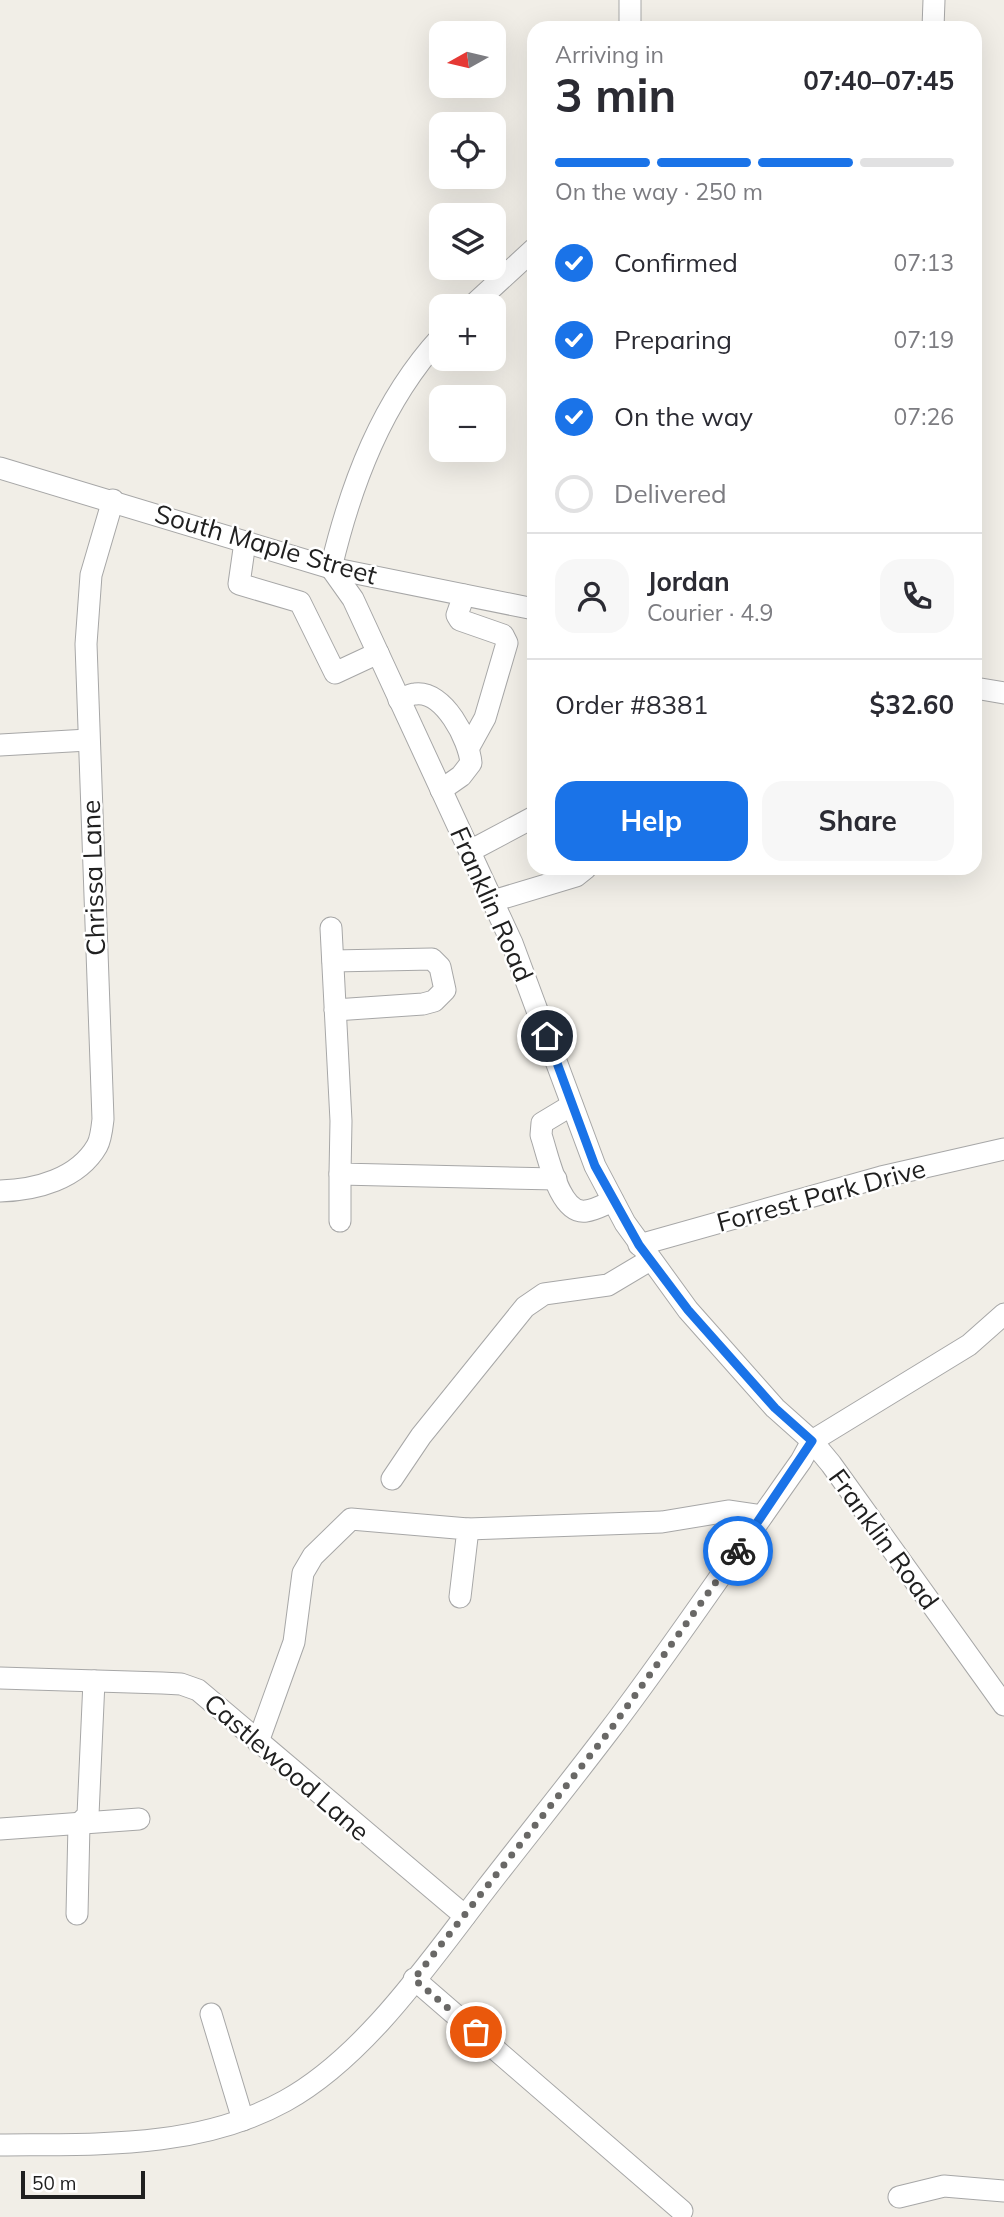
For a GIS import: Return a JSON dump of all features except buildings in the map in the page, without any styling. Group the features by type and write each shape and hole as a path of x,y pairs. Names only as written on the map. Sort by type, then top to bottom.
{"street":[{"path":"630,0 630,21"},
{"path":"933,21 934,0"},
{"path":"487,294 527,262"},
{"path":"331,568 349,502 386,412 429,353"},
{"name":"South Maple Street","path":"0,468 331,568 527,608"},
{"name":"Chrissa Lane","path":"0,1191 40,1187 86,1161 99,1144 103,1119 86,644 91,575 113,500"},
{"path":"245,542 239,584 300,601 335,673 378,653"},
{"name":"Franklin Road","path":"331,568 353,599 512,943 595,1166 613,1201 645,1252 688,1310 775,1408 812,1441 1004,1705"},
{"path":"464,594 457,615 460,620 503,635 507,643 485,718 470,747"},
{"path":"982,689 1004,693"},
{"path":"399,700 415,694 430,695 458,726 470,747 471,763 461,776 441,790"},
{"path":"0,745 88,740"},
{"path":"470,851 527,821"},
{"path":"493,901 577,875"},
{"path":"331,928 340,1221"},
{"path":"333,961 424,958 440,967 445,990 434,1001 423,1004 335,1010"},
{"path":"572,1105 542,1123 541,1135 564,1202 573,1210 585,1212 613,1201"},
{"name":"Forrest Park Drive","path":"392,1479 421,1436 525,1307 544,1294 608,1285 645,1252 881,1177 1004,1149"},
{"path":"340,1174 556,1179"},
{"path":"0,2145 95,2144 174,2138 243,2120 285,2101 326,2071 414,1979 611,1729 812,1441 969,1345 1004,1314"},
{"path":"258,1742 295,1642 303,1573 313,1556 351,1519 468,1529 662,1522 728,1511 762,1516"},
{"path":"460,1597 468,1529"},
{"name":"Castlewood Lane","path":"0,1678 181,1684 213,1701 465,1916"},
{"path":"77,1914 79,1824 88,1815 94,1681"},
{"path":"0,1829 139,1819"},
{"path":"414,1979 682,2211"},
{"path":"211,2014 243,2120"},
{"path":"899,2197 944,2186 1004,2191"}],"way so far":[{"path":"476,2032 414,1979 611,1729 738,1551"}],"route":[{"path":"547,1036 595,1166 639,1245 688,1310 775,1408 812,1441 738,1551"}]}
